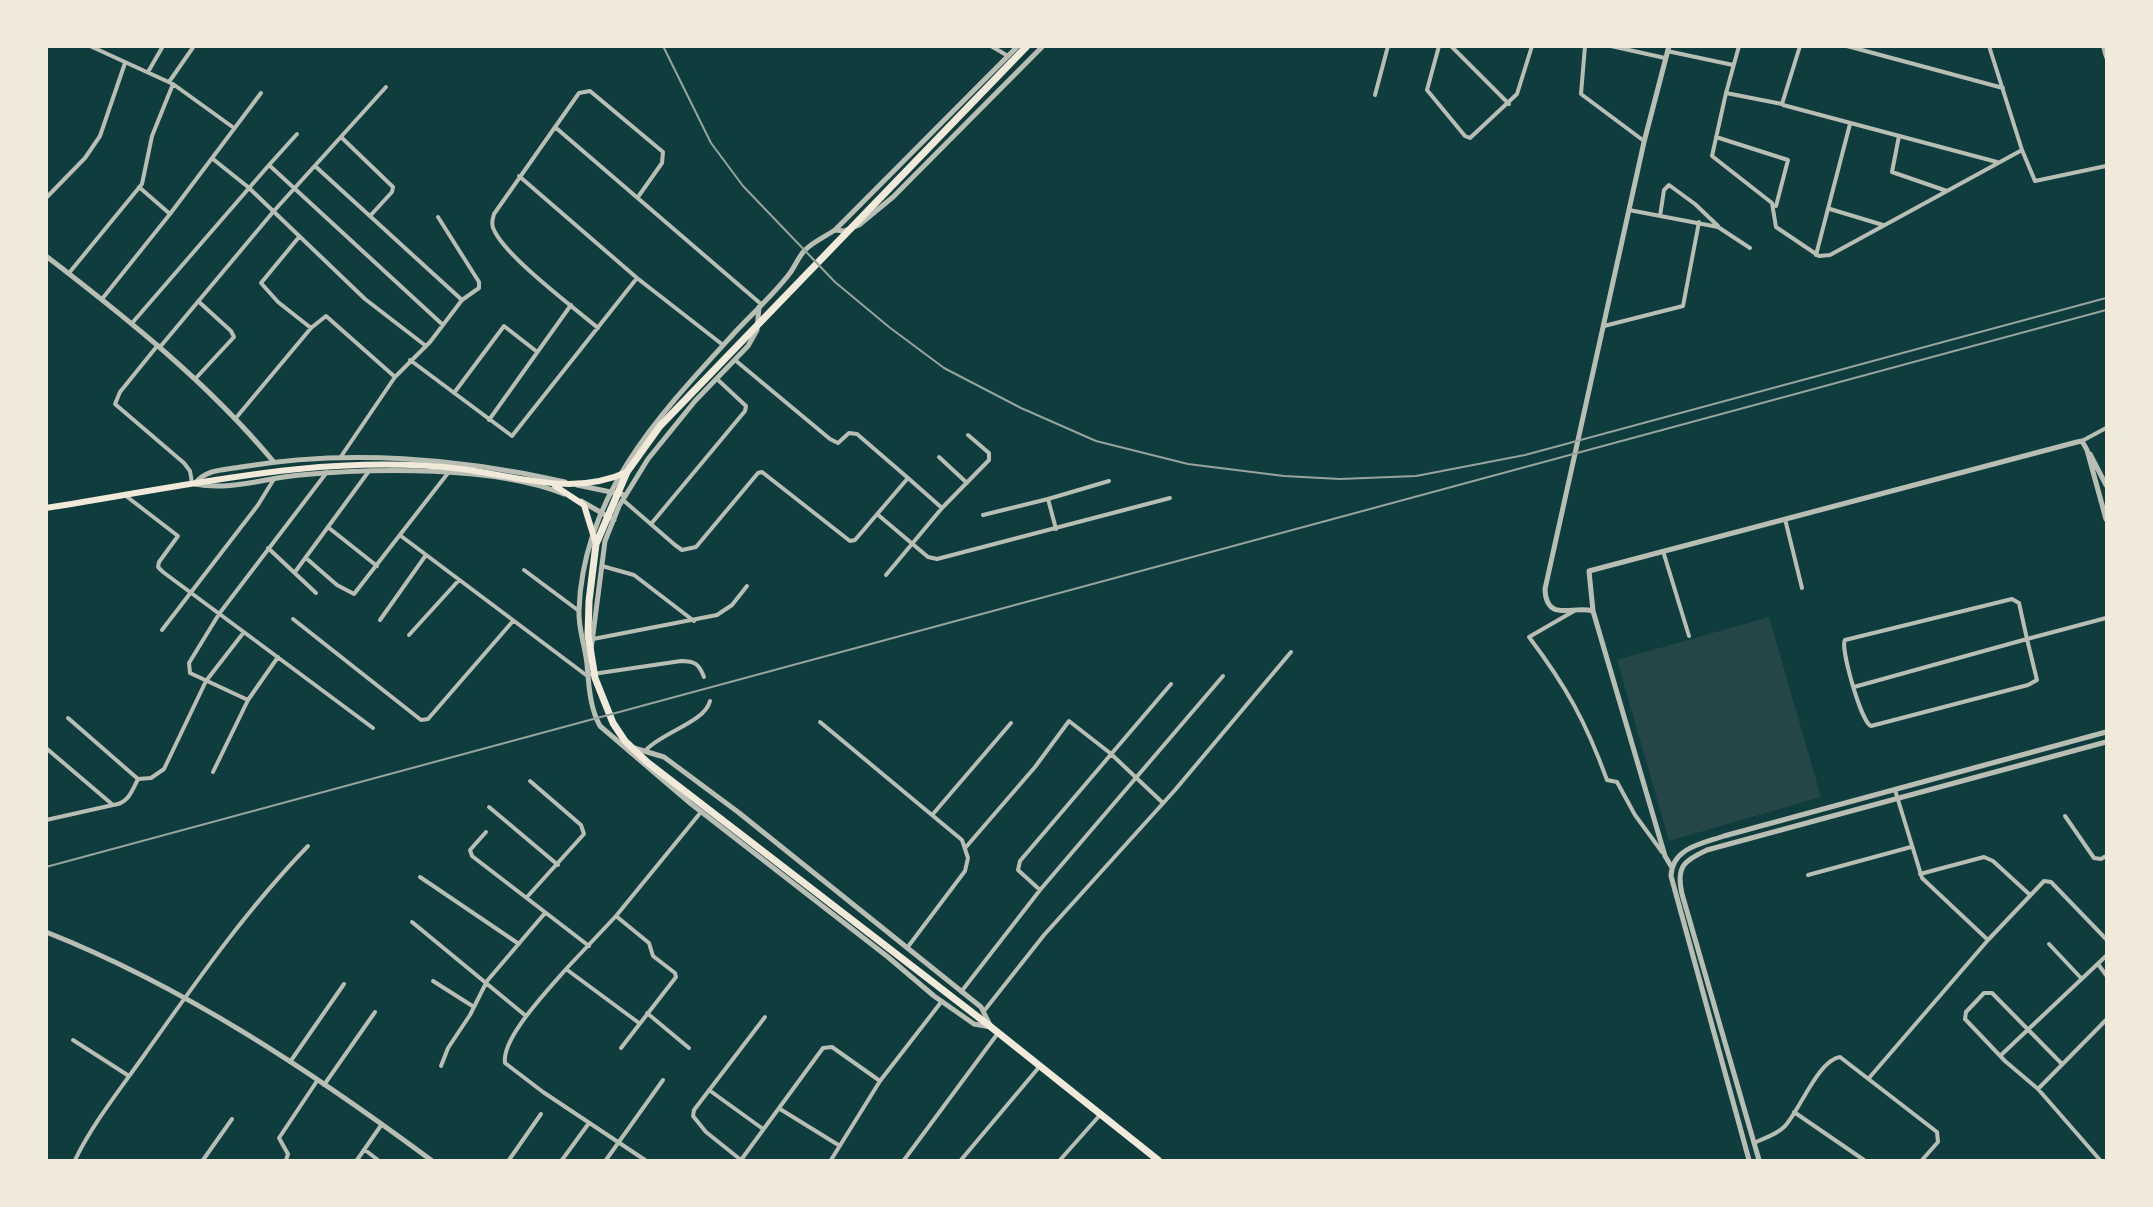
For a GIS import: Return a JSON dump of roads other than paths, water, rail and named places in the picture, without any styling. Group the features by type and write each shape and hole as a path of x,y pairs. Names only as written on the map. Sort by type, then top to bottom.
{"main road":[{"path":"1027,46 660,426 627,472 596,544 588,635 595,678 607,710 625,741 647,762 991,1027 1158,1161"},
{"path":"46,508 204,482 338,466 394,464 462,469 555,485 584,484 627,472"},
{"path":"555,485 584,505 596,544"}],"street":[{"path":"90,46 171,83 234,128"},
{"path":"148,72 163,46"},
{"path":"69,273 144,179 158,118 171,83 194,46"},
{"path":"991,46 1008,56"},
{"path":"587,663 580,639 579,611 583,568 610,492 640,442 723,345 789,274 805,250 835,230 1018,46"},
{"path":"835,230 844,231 859,225 893,197 1043,46"},
{"path":"1375,95 1388,46"},
{"path":"1438,46 1427,90 1470,138 1475,136 1517,94 1532,46"},
{"path":"1451,46 1509,104"},
{"path":"1585,46 1581,94 1644,142"},
{"path":"1611,46 1665,58"},
{"path":"1739,46 1712,152 1714,159 1772,203 1775,208"},
{"path":"1782,104 1800,46"},
{"path":"1847,46 2003,88"},
{"path":"1989,46 2031,177 2039,182 2106,166"},
{"path":"2103,46 2106,57"},
{"path":"1593,611 1553,608 1545,599 1545,589 1644,142 1665,58 1668,49 1733,65"},
{"path":"46,198 85,158 100,136 125,63"},
{"path":"193,484 190,471 184,464 115,404 120,392 273,212 386,87"},
{"path":"598,328 513,254 495,232 492,224 494,214 579,93 590,91 661,149 662,163 638,197"},
{"path":"102,299 213,159 261,93"},
{"path":"1726,93 1782,104 1997,162"},
{"path":"1816,255 1830,209 1850,124"},
{"path":"555,127 760,305"},
{"path":"133,322 248,187 297,134"},
{"path":"1899,136 1892,172 1947,191"},
{"path":"342,137 393,186 392,192 369,217"},
{"path":"1716,137 1788,160 1789,165 1775,208 1776,227 1816,255 1824,257 2022,150"},
{"path":"213,159 248,187 365,299 426,346"},
{"path":"269,165 443,325"},
{"path":"315,166 462,300"},
{"path":"519,176 638,278 723,345"},
{"path":"1660,216 1664,190 1669,185 1695,204 1718,226 1750,248"},
{"path":"139,187 170,214"},
{"path":"1830,209 1882,225"},
{"path":"1629,210 1718,226"},
{"path":"340,458 394,377 426,346 462,300 479,288 479,282 438,217"},
{"path":"1603,326 1683,306 1699,222"},
{"path":"299,237 261,283 278,302 311,328"},
{"path":"46,256 133,322 196,378 273,461"},
{"path":"410,360 509,436 514,435 638,278"},
{"path":"196,378 234,338 231,331 198,301"},
{"path":"489,420 571,305"},
{"path":"760,305 753,338 648,459 624,497 605,540 593,639 586,675 595,720 595,717 612,738 626,747 642,764 701,812 942,1001 974,1024 991,1027"},
{"path":"236,419 311,328 326,316 394,377"},
{"path":"454,393 504,326 536,351"},
{"path":"735,360 830,439 838,443 849,433 857,434 942,508"},
{"path":"651,524 745,411 746,406 740,399 717,379"},
{"path":"1665,856 1661,835 1593,611 1589,572 1663,550 2082,441 2106,428"},
{"path":"886,575 942,508 986,464 990,456 968,435"},
{"path":"2082,441 2106,486"},
{"path":"2087,450 2106,519"},
{"path":"939,457 967,483"},
{"path":"193,484 208,473 273,461 340,458 444,463 532,475 624,497 682,550 696,547 758,473 762,472 846,540 855,540 908,478"},
{"path":"193,484 221,486 327,472 369,470 448,473 524,482 549,488 614,520"},
{"path":"295,572 369,470"},
{"path":"248,700 190,673 189,663 219,614 327,472"},
{"path":"306,558 351,594 359,590 448,473"},
{"path":"162,630 258,505 274,478"},
{"path":"983,515 1109,481"},
{"path":"126,496 177,533 177,538 159,562 158,567 374,728"},
{"path":"877,514 928,557 937,559 1170,498"},
{"path":"1048,499 1056,528"},
{"path":"1785,518 1802,588"},
{"path":"329,528 377,566"},
{"path":"401,536 586,675 693,661 699,666 704,677"},
{"path":"268,548 316,593"},
{"path":"1663,550 1689,636"},
{"path":"380,620 426,555"},
{"path":"601,566 634,575 694,621"},
{"path":"524,570 579,611"},
{"path":"409,635 459,579"},
{"path":"593,639 694,621 724,611 741,596 747,586"},
{"path":"2012,599 2019,603 2027,639 2037,680 2028,685 1871,726 1864,722 1843,648 1845,640 2012,599"},
{"path":"1575,611 1529,637 1574,701 1589,732 1607,780 1617,782 1635,815 1671,866 1671,876 1697,981 1749,1161"},
{"path":"1854,687 2106,618"},
{"path":"293,619 422,720 428,719 442,705 513,621"},
{"path":"68,718 138,779 151,778 164,769 206,681 244,632"},
{"path":"984,1011 1044,935 1163,802 1291,652"},
{"path":"213,772 248,700 278,657"},
{"path":"961,992 1040,890 1223,676"},
{"path":"1040,890 1018,870 1020,861 1171,684"},
{"path":"646,750 664,735 705,712 710,701"},
{"path":"966,848 1035,767 1066,723 1073,721 1163,802"},
{"path":"820,722 933,814 962,840 966,848 968,865 965,871 907,948"},
{"path":"933,814 1011,723"},
{"path":"1671,866 1677,856 1697,845 2106,732"},
{"path":"1759,1161 1682,894 1679,880 1681,867 1694,856 1707,850 2106,742"},
{"path":"626,747 646,750 664,757 738,812 984,1011 991,1027"},
{"path":"46,748 113,804"},
{"path":"2004,760 2007,769"},
{"path":"46,820 123,802 138,779"},
{"path":"527,897 582,838 583,830 530,781"},
{"path":"1895,789 1920,874 1937,895 1988,940"},
{"path":"1848,802 1850,811"},
{"path":"489,807 558,865"},
{"path":"645,1161 505,1063 505,1053 526,1016 616,916 701,812"},
{"path":"2065,816 2094,858 2101,859 2106,855"},
{"path":"486,832 470,853 589,946"},
{"path":"75,1161 129,1076 246,915 308,846"},
{"path":"1808,875 1911,847"},
{"path":"1920,874 1984,856 1993,861 2029,894"},
{"path":"420,877 519,944"},
{"path":"1869,1078 1988,940 2029,894 2044,881 2050,882 2106,939"},
{"path":"441,1066 448,1048 474,1007 487,981 545,913"},
{"path":"616,916 649,943 653,956 676,975 675,980 621,1048"},
{"path":"412,922 487,981 526,1016"},
{"path":"46,932 185,998 290,1062 382,1124 431,1161"},
{"path":"2049,944 2081,978"},
{"path":"2000,1056 2027,1028 2106,956"},
{"path":"2098,964 2106,975"},
{"path":"566,969 639,1023"},
{"path":"433,981 474,1007"},
{"path":"290,1062 344,984"},
{"path":"2061,1063 1990,992 1984,993 1966,1012 1965,1019 2000,1056 2038,1089 2100,1161"},
{"path":"831,1161 880,1080 942,1001"},
{"path":"324,1086 375,1012"},
{"path":"647,1013 689,1048"},
{"path":"765,1017 694,1110 694,1120 741,1160 823,1048 827,1047 880,1080"},
{"path":"2038,1089 2061,1063 2106,1020"},
{"path":"904,1161 998,1033"},
{"path":"73,1040 129,1076"},
{"path":"1753,1143 1782,1129 1815,1080 1836,1057 1846,1059 1937,1132 1940,1139 1922,1161"},
{"path":"962,1161 1040,1066"},
{"path":"606,1161 663,1080"},
{"path":"286,1161 288,1154 280,1143 280,1136 317,1081"},
{"path":"709,1090 763,1129"},
{"path":"780,1109 840,1146"},
{"path":"1794,1112 1864,1161"},
{"path":"509,1161 541,1114"},
{"path":"1060,1161 1100,1114"},
{"path":"203,1161 232,1119"},
{"path":"562,1161 589,1123"},
{"path":"357,1161 382,1124"},
{"path":"365,1150 378,1161"}],"railway":[{"path":"663,46 711,143 743,186 835,282 889,327 944,368 1021,408 1096,441 1188,464 1284,476 1340,479 1416,476 1525,455 2106,298"},
{"path":"46,867 2106,310"}]}
